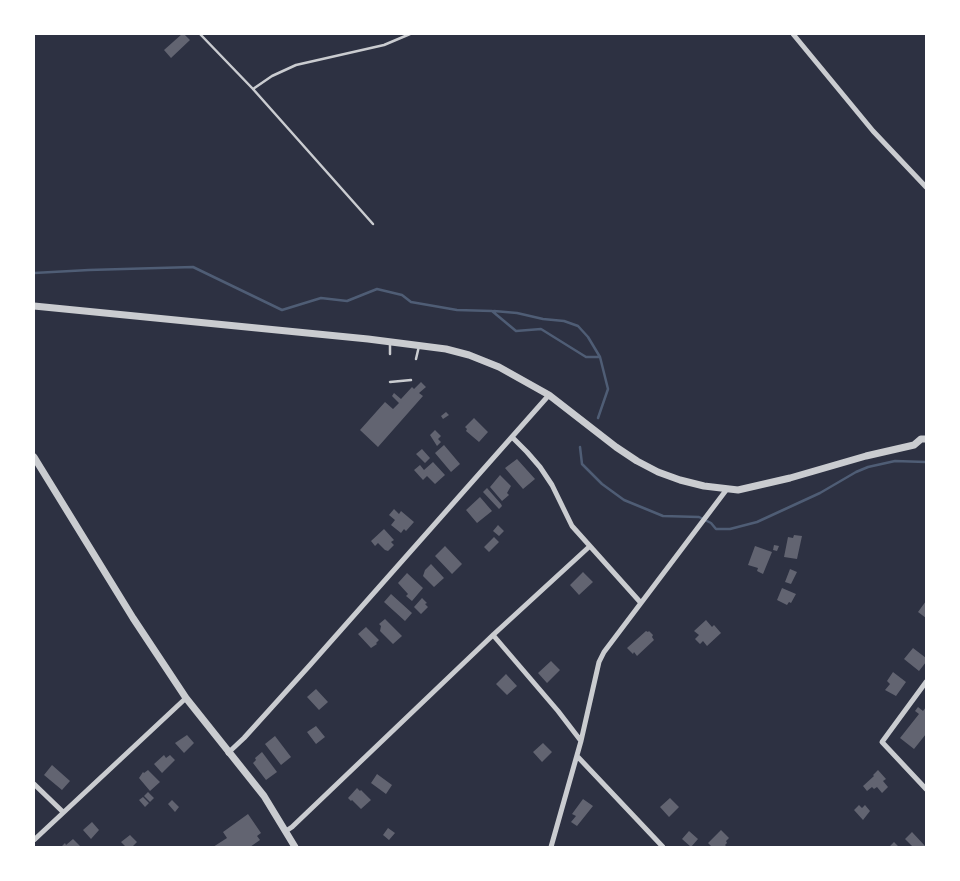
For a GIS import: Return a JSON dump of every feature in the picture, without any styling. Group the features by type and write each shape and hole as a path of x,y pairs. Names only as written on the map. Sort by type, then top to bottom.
{"street":[{"path":"793,34 873,131 926,187"},
{"path":"34,306 390,342 446,349 469,355 498,367 550,395 616,447 637,461 680,480 704,486 738,490 914,445 924,437"},
{"path":"228,753 310,665 550,395"},
{"path":"512,437 540,468 552,486 572,526 641,603"},
{"path":"34,457 133,618 186,698 264,796 295,847"},
{"path":"551,847 581,741 599,662 604,652 727,489"},
{"path":"286,831 590,546"},
{"path":"493,636 558,711 581,741"},
{"path":"926,682 882,742 926,790"},
{"path":"34,840 186,698"},
{"path":"577,756 663,847"},
{"path":"34,784 63,812"}],"lane":[{"path":"200,34 253,89 373,224"},
{"path":"253,89 272,76 296,65 384,45 410,34"},
{"path":"390,342 390,354"},
{"path":"416,359 419,346"},
{"path":"390,382 411,380"}],"building":[{"path":"182,34 190,40 171,58 164,50"},
{"path":"421,382 426,387 419,393 423,396 378,447 360,430 385,402 393,409 399,403 392,396 394,393 401,399 412,387 414,389"},
{"path":"446,412 449,415 443,419 441,416"},
{"path":"474,418 488,432 479,442 466,431 465,427"},
{"path":"435,430 441,436 438,439 441,442 437,446 430,435"},
{"path":"444,445 460,464 451,472 435,453"},
{"path":"422,449 430,458 425,463 416,454"},
{"path":"517,459 535,479 523,489 505,468"},
{"path":"433,462 445,475 435,484 427,476 423,480 414,470 420,465 424,470"},
{"path":"500,475 511,486 507,493 509,495 502,501 490,487"},
{"path":"487,488 501,504 502,506 499,509 483,492"},
{"path":"480,497 492,511 477,523 466,510"},
{"path":"394,509 399,514 401,511 414,522 406,531 404,529 401,533 391,525 395,520 389,515"},
{"path":"498,525 504,531 499,536 493,531"},
{"path":"384,529 394,540 391,542 394,545 388,551 378,543 375,546 371,541"},
{"path":"794,535 802,536 797,559 784,557 788,537 793,538"},
{"path":"494,537 499,542 489,552 484,547"},
{"path":"774,545 779,546 777,551 773,550"},
{"path":"445,546 462,564 452,574 435,556"},
{"path":"755,546 772,552 763,574 757,571 758,568 748,565"},
{"path":"431,564 444,578 434,587 423,576 425,570"},
{"path":"790,569 797,572 791,584 785,582"},
{"path":"583,572 593,582 579,595 570,585"},
{"path":"407,573 423,588 412,601 406,596 408,594 398,583"},
{"path":"782,588 796,594 791,603 789,602 787,605 777,600"},
{"path":"391,594 412,613 405,621 384,602"},
{"path":"422,598 428,607 421,614 414,607"},
{"path":"926,601 926,618 918,612"},
{"path":"385,619 402,636 393,644 380,631 381,626 379,624"},
{"path":"706,620 721,633 707,646 703,641 700,644 695,639 699,635 694,631"},
{"path":"366,627 379,640 371,648 358,634"},
{"path":"646,631 653,635 654,640 637,656 627,648"},
{"path":"913,648 926,658 926,662 919,671 904,659"},
{"path":"551,661 560,670 547,683 538,673"},
{"path":"893,672 906,682 896,696 885,690 890,684 887,681"},
{"path":"506,674 517,686 507,695 496,684"},
{"path":"316,689 328,702 319,710 307,697"},
{"path":"918,707 923,711 926,707 926,734 914,749 900,738 919,714 915,711"},
{"path":"316,726 325,737 316,744 307,732"},
{"path":"187,735 194,743 184,753 175,743"},
{"path":"275,736 291,757 281,765 265,744"},
{"path":"543,743 552,752 542,762 533,752"},
{"path":"262,752 277,772 266,780 253,763 256,760 255,758"},
{"path":"164,755 166,758 170,755 175,760 162,773 154,764"},
{"path":"52,765 70,781 62,790 44,775"},
{"path":"148,770 160,782 150,791 139,778 143,772"},
{"path":"878,770 886,779 883,781 888,787 882,793 877,787 874,789 872,787 867,791 863,786"},
{"path":"377,774 392,785 386,794 371,783"},
{"path":"357,788 371,800 361,809 348,798"},
{"path":"148,792 154,798 150,802 144,796"},
{"path":"143,797 149,803 145,807 139,800"},
{"path":"670,798 679,807 669,817 660,807"},
{"path":"583,799 593,806 577,826 571,822 576,816 572,814"},
{"path":"172,800 179,807 175,812 168,804"},
{"path":"859,805 862,808 865,805 870,811 863,820 854,810"},
{"path":"248,814 261,833 257,836 260,840 250,847 213,847 227,838 223,832"},
{"path":"92,822 99,830 91,839 83,830"},
{"path":"388,828 395,833 389,840 383,835"},
{"path":"721,830 729,838 725,845 727,847 712,847 708,843"},
{"path":"689,831 698,839 691,847 682,839"},
{"path":"912,832 926,847 913,847 905,839"},
{"path":"130,835 137,842 132,847 126,847 121,842"},
{"path":"73,839 81,847 62,846 65,843 66,845"},
{"path":"894,842 899,847 889,847"}],"waterway":[{"path":"34,273 193,267 282,310 321,298 347,301 377,289 402,295 411,302 457,310 492,311 516,331 541,329 586,357 600,357 608,389 598,418"},
{"path":"494,311 564,321 578,326 588,337 600,357"},
{"path":"580,447 582,464 602,484 624,500 663,516 699,517 711,523 716,529 730,529 757,522 820,493 868,467 895,461 926,462"}]}
